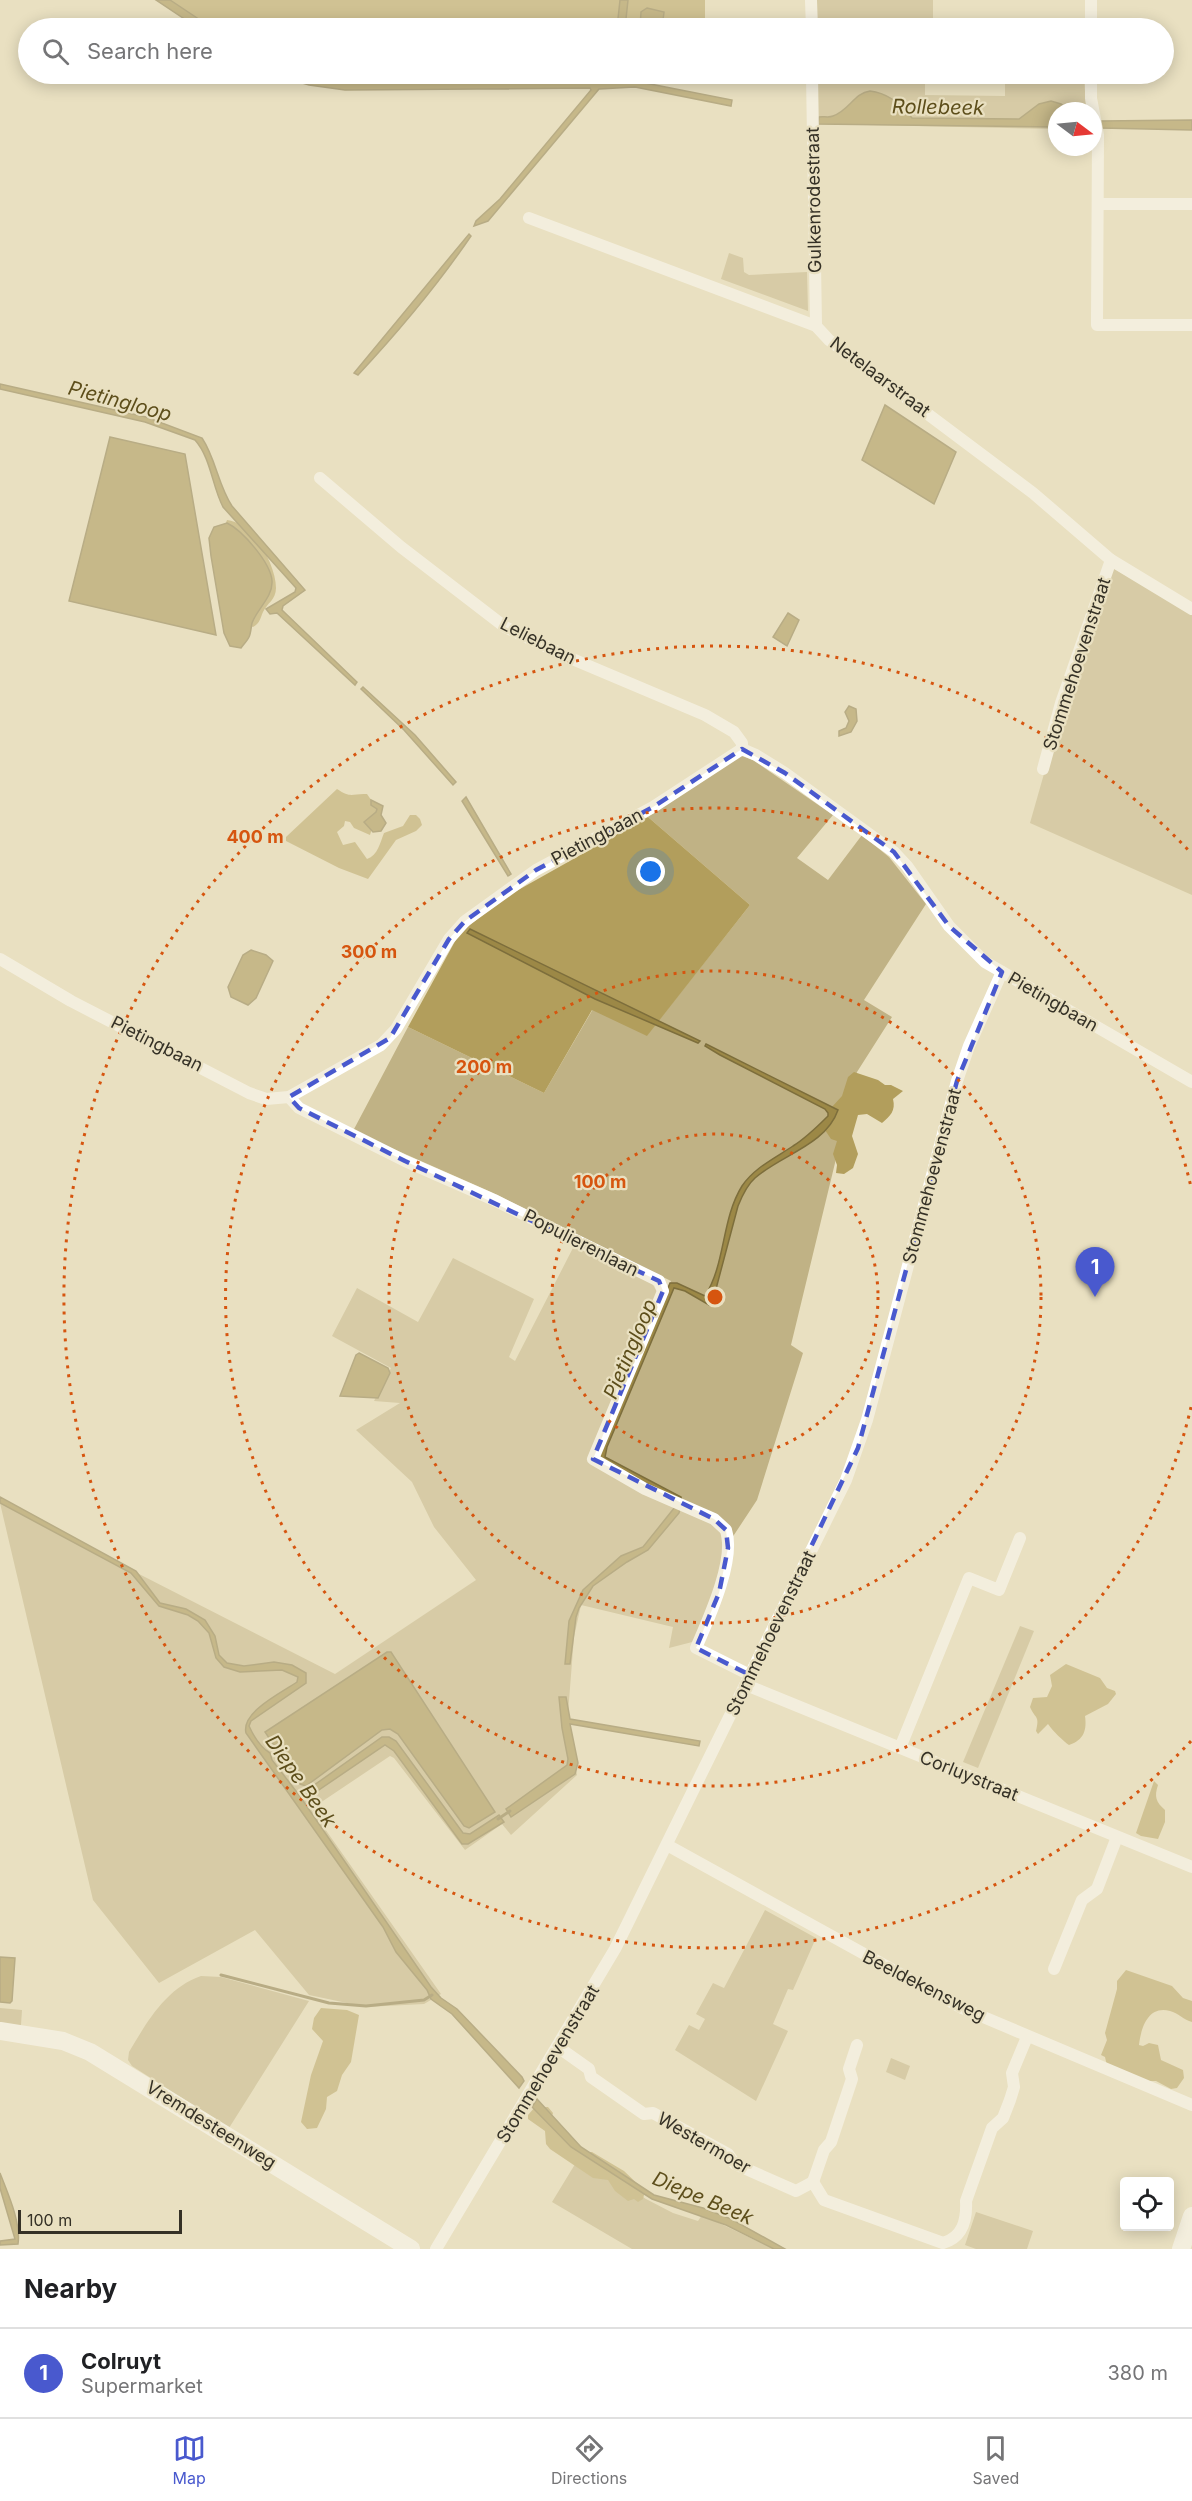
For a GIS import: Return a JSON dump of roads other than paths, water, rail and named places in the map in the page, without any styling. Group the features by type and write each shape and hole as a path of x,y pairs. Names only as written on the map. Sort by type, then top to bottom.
{"street":[{"path":"811,0 812,18"},
{"path":"1091,0 1091,18"},
{"name":"Gulkenrodestraat","path":"812,84 816,326"},
{"path":"1090,84 1098,135 1097,325 1192,325"},
{"path":"1098,204 1192,204"},
{"name":"Netelaarstraat","path":"529,218 816,326 829,340 1033,493 1111,560 1192,609"},
{"name":"Leliebaan","path":"320,478 401,547 505,627 570,658 705,715 734,732 742,743 742,749"},
{"name":"Stommehoevenstraat","path":"1043,770 1061,703 1111,560"},
{"name":"Pietingbaan","path":"0,959 71,1000 249,1093 266,1099 289,1097 332,1074 390,1038 449,939 465,921 536,870 653,807 742,749 785,773 894,852 970,949 1002,972 1192,1082"},
{"name":"Stommehoevenstraat","path":"436,2249 615,1949 833,1509 858,1448 957,1081 969,1046 1002,972"},
{"name":"Populierenlaan","path":"289,1097 298,1108 394,1156 494,1200 658,1281 663,1291 593,1459 645,1489 714,1519 726,1530 729,1538 718,1593 696,1648 748,1680"},
{"path":"900,1748 969,1578 999,1590 1020,1538"},
{"name":"Corluystraat","path":"748,1680 900,1748 1192,1867"},
{"path":"1053,1969 1082,1900 1097,1889 1117,1837"},
{"name":"Beeldekensweg","path":"667,1845 962,2008 1192,2105"},
{"name":"Vremdesteenweg","path":"0,2031 63,2041 90,2052 411,2249"},
{"path":"857,2045 849,2069 852,2079 831,2142 824,2150 813,2182 824,2200 943,2243 953,2240 960,2233 967,2214 966,2201 992,2128 1003,2118 1010,2100 1014,2087 1012,2073 1027,2037"},
{"name":"Westermoer","path":"558,2047 589,2069 591,2077 644,2114 653,2113 728,2154 735,2164 796,2191 813,2182"},
{"path":"1180,2249 1192,2216"}],"water":[{"path":"156,0 170,0 197,18 183,18"},
{"path":"620,0 628,0 626,18 618,18"},
{"path":"647,8 664,12 663,18 641,18 641,12"},
{"path":"306,84 650,84 732,100 731,106 635,87 599,89 488,221 474,226 476,221 500,199 591,90 590,88 345,90"},
{"path":"864,92 883,94 894,100 912,118 1019,119 1039,104 1051,101 1054,102 1048,102 1048,127 818,124 819,117 839,114"},
{"path":"1192,120 1192,130 1102,128 1102,121"},
{"path":"469,234 471,236 458,255 417,308 358,375 354,373"},
{"path":"0,384 146,417 202,438 232,506 305,590 283,606 282,610 357,682 355,685 277,613 270,614 266,609 295,592 296,588 223,507 205,455 195,440 145,422 0,389"},
{"path":"885,405 956,452 934,504 862,460"},
{"path":"110,437 185,454 216,635 69,601"},
{"path":"227,523 240,532 255,548 267,565 272,581 270,592 254,618 249,637 241,648 230,646 224,633 211,556 209,538 214,527"},
{"path":"788,613 799,620 787,646 773,637"},
{"path":"363,687 415,735 456,782 453,785 404,730 361,689"},
{"path":"849,706 856,709 857,721 851,732 839,736 839,731 846,728 849,721 845,712"},
{"path":"466,797 511,874 508,876 462,801"},
{"path":"371,800 383,806 381,815 386,823 381,831 373,832 364,822 377,809 371,805"},
{"path":"470,929 700,1041 698,1043 595,999 467,933"},
{"path":"251,950 266,955 273,961 256,998 248,1005 231,997 228,987 243,955"},
{"path":"706,1044 838,1110 824,1132 766,1170 747,1187 738,1206 712,1304 709,1305 685,1291 674,1288 607,1447 605,1457 681,1497 682,1503 602,1460 600,1455 670,1283 677,1283 705,1296 717,1270 730,1213 742,1186 759,1169 802,1139 828,1116 825,1109 720,1055 705,1046"},
{"path":"359,1353 388,1368 390,1373 378,1398 340,1396 356,1355"},
{"path":"0,1497 136,1571 160,1603 186,1609 205,1620 215,1636 219,1655 227,1663 244,1666 274,1662 292,1665 306,1673 306,1683 251,1721 249,1726 255,1738 270,1753 272,1760 299,1795 431,1987 441,1998 457,2009 522,2077 524,2081 519,2088 452,2014 431,1999 427,1990 396,1952 383,1927 246,1733 246,1725 256,1711 297,1682 298,1677 282,1670 240,1672 224,1667 216,1658 209,1633 198,1621 188,1615 159,1606 131,1573 0,1503"},
{"path":"675,1507 680,1509 679,1513 648,1550 593,1586 579,1608 570,1664 565,1664 569,1621 583,1590 621,1556 643,1547"},
{"name":"Diepe Beek","path":"387,1652 391,1652 495,1812 469,1828 464,1826 398,1734 390,1729 382,1730 306,1786 300,1784 265,1732"},
{"path":"559,1697 566,1697 570,1719 700,1741 699,1746 570,1724 578,1763 575,1774 511,1817 506,1809 567,1765"},
{"path":"382,1737 389,1737 396,1741 463,1833 470,1834 499,1815 504,1822 468,1844 462,1844 394,1751 385,1745 307,1798 303,1793"},
{"path":"0,1957 15,1958 10,2003 0,2002"},
{"path":"537,2099 581,2147 654,2195 703,2208 731,2219 785,2249 774,2249 726,2225 652,2199 571,2147 532,2107"},
{"path":"0,2173 16,2217 18,2244 0,2245 0,2241 15,2239 0,2188"}],"waterway":[{"name":"Pietingloop","path":"498,1819 510,1811"},
{"path":"221,1975 329,2003 366,2006 424,2000 432,1995"}],"place":[{"name":"Colruyt","path":"1095,1297"}],"water label":[{"name":"Rollebeek","path":"938,107"}]}
